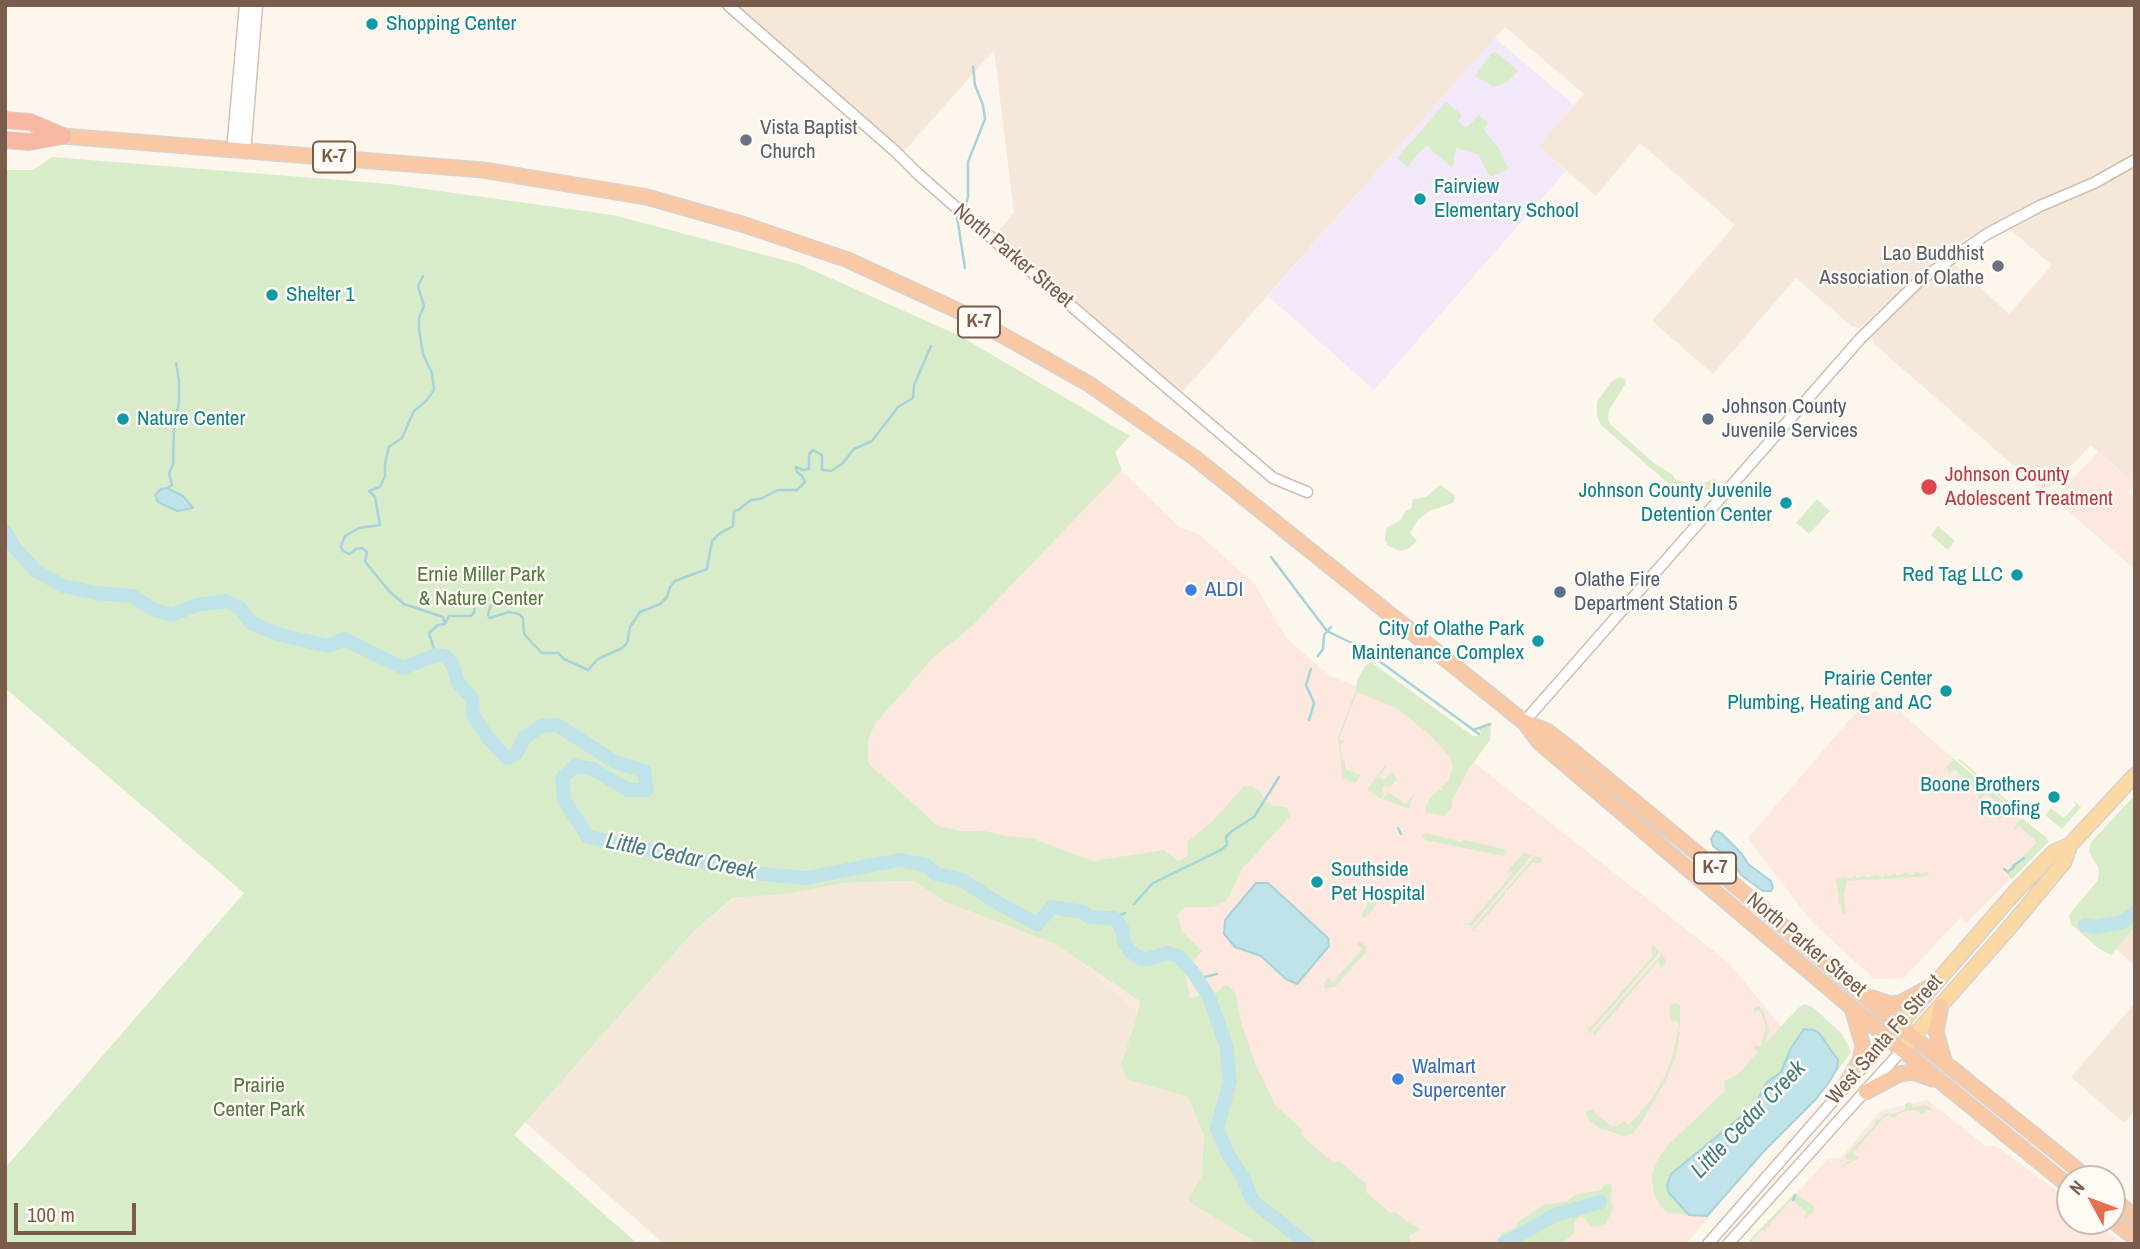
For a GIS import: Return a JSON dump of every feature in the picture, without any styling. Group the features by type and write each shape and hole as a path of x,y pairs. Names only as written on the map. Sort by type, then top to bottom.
{"highway":[{"name":"K-7","path":"5,120 30,122 63,136"},
{"name":"K-7","path":"5,140 29,142 63,136 239,149"},
{"name":"North Parker Street","path":"239,149 483,170 647,197 745,225 848,260 965,314 1089,384 1195,458 1524,722 1539,742 1560,760 1902,1050 2056,1176"},
{"name":"North Parker Street","path":"1524,722 1547,731 1578,755 1913,1037 2072,1165"},
{"path":"1866,996 1889,1004 1900,1003 1933,986"},
{"path":"1941,1006 1936,1031 1944,1061"},
{"path":"1846,1084 1860,1060 1863,1046 1851,1007"},
{"path":"1866,1092 1890,1078 1906,1073 1923,1074 1942,1083"}],"main road":[{"path":"246,5 234,141 239,149 245,141 256,5"},
{"name":"West Santa Fe Street","path":"1902,1050 2064,862 2070,845 2135,775"},
{"name":"West Santa Fe Street","path":"1888,1038 2015,892 2054,852 2070,845"}],"street":[{"name":"North Parker Street","path":"727,5 947,200 1273,478 1307,492"},
{"path":"1524,722 1860,339 1919,281 1966,246 1993,230 2094,183 2135,160"},
{"name":"West Santa Fe Street","path":"1708,1244 1888,1038"},
{"name":"West Santa Fe Street","path":"1728,1244 1902,1050"}],"shaded area":[{"path":"729,5 2135,5 2135,154 2098,175 2019,210 1962,241 1916,276 1860,328 1851,326 1796,278 1713,374 1652,321 1735,225 1640,143 1596,196 1538,146 1584,94 1505,27 1178,397 992,238 1014,213 994,50 899,157"},
{"path":"1495,38 1574,105 1538,146 1566,171 1374,390 1268,296"},
{"path":"2135,165 2135,484 2091,445 2053,485 2043,489 1874,344 1872,337 1902,303 1951,264 1957,266 2009,314 2052,265 2007,227 2079,195"},
{"path":"2098,452 2135,484 2128,492 2135,498 2135,570 2058,502 2062,490"},
{"path":"1109,458 1179,527 1197,533 1254,583 1287,639 1330,676 1397,702 1729,963 1822,1077 1707,1207 1713,1212 1686,1244 1402,1244 846,757"},
{"path":"1875,690 2048,841 1966,923 1960,918 1904,978 1874,979 1810,920 1748,838"},
{"path":"914,881 945,902 1055,944 1075,957 1139,1013 1188,1097 1204,1136 1201,1178 1194,1205 1258,1244 664,1244 525,1122 693,932 734,898 786,894 845,883"},
{"path":"2135,927 2135,966 2116,949"},
{"path":"2135,1003 2135,1111 2124,1123 2071,1077"},
{"path":"1927,1100 1986,1146 1997,1146 2056,1190 2056,1235 2112,1235 2123,1244 1750,1244 1828,1159 1841,1158 1880,1111"}],"green space":[{"path":"1496,52 1518,71 1507,82 1494,87 1475,76 1492,53"},
{"path":"1446,102 1462,115 1458,121 1466,128 1479,115 1488,122 1484,130 1499,149 1508,169 1490,177 1478,154 1456,148 1451,167 1426,145 1407,167 1397,158"},
{"name":"Ernie Miller Park & Nature Center","path":"52,157 389,184 613,215 799,264 960,336 1130,436 1115,452 1122,470 972,626 935,656 875,724 868,740 868,763 938,826 1031,838 1093,861 1164,850 1178,861 1188,856 1187,842 1212,822 1243,787 1252,786 1274,806 1286,807 1291,815 1242,869 1227,900 1213,907 1185,907 1177,914 1182,932 1202,951 1185,971 1190,998 1219,991 1224,985 1230,987 1236,995 1241,1023 1255,1063 1276,1106 1303,1131 1301,1134 1308,1141 1334,1163 1339,1161 1366,1184 1366,1192 1390,1213 1396,1212 1420,1230 1409,1236 1412,1244 1258,1244 1194,1205 1188,1199 1201,1178 1204,1136 1188,1097 1126,1079 1121,1065 1140,1001 1055,944 945,902 914,881 845,883 786,894 733,898 693,932 514,1135 638,1244 5,1244 5,1168 244,893 5,688 5,170 33,170"},
{"path":"1619,377 1625,379 1626,383 1609,410 1608,419 1611,425 1675,479 1696,486 1715,479 1713,486 1702,494 1684,493 1669,484 1601,425 1597,416 1597,402 1611,382"},
{"path":"1440,485 1453,494 1453,503 1429,511 1417,521 1410,533 1417,541 1408,549 1401,551 1388,546 1385,540 1386,528 1401,520 1405,511 1411,508 1413,499 1426,497"},
{"path":"1817,499 1830,511 1809,534 1796,523"},
{"path":"1938,526 1955,541 1948,550 1931,535"},
{"path":"1371,662 1473,736 1479,736 1479,729 1491,725 1490,740 1468,770 1452,800 1451,809 1443,816 1425,812 1425,808 1430,798 1448,782 1453,766 1450,757 1430,735 1398,709 1357,692 1339,739 1345,742 1340,745 1346,769 1352,772 1351,763 1353,772 1361,775 1355,783 1344,777 1355,785 1343,778 1338,738 1356,690 1357,680 1366,665"},
{"path":"1954,759 2009,806 2009,814 1997,818 1995,815 1999,805 1992,798 1985,794 1979,801 1978,790 1973,790 1971,794 1973,787 1954,769 1948,773 1947,766"},
{"path":"1957,759 2008,801 2011,807"},
{"path":"1385,765 1387,766 1379,777 1384,780 1392,772 1397,779 1390,787 1382,788 1384,794 1381,799 1367,790"},
{"path":"1416,791 1410,809 1383,799 1388,792 1406,804"},
{"path":"2135,795 2135,927 2111,955 2098,948 2071,924 2069,915 2098,880 2099,869 2089,852 2091,842"},
{"path":"2073,800 2081,807 2062,829 2045,815 2051,808 2064,818 2076,805"},
{"path":"2023,819 2047,838 2048,842 2012,879 2007,874 2037,842 2019,826 2012,831"},
{"path":"1426,833 1504,849 1507,853 1503,856 1425,840 1422,836"},
{"path":"1524,853 1532,855 1472,926 1461,923 1469,924 1513,873 1507,871"},
{"path":"1535,856 1541,858 1541,863 1532,863 1506,890"},
{"path":"1915,872 1926,872 1930,876 1847,881 1844,895 1846,914 1842,915 1836,880 1855,876 1883,877 1885,874 1913,875"},
{"path":"1376,888 1383,888 1375,897 1381,900 1363,918 1362,914"},
{"path":"1505,891 1505,895 1475,929 1481,932 1471,930"},
{"path":"1360,942 1366,945 1366,952 1335,987 1325,988 1324,984 1328,978 1333,982 1362,949 1357,944"},
{"path":"1654,946 1660,951 1589,1034 1586,1023 1589,1029 1653,956 1651,948"},
{"path":"1662,954 1665,964 1661,967 1658,961 1595,1035 1597,1043 1593,1032"},
{"path":"1674,1003 1680,1005 1680,1032 1676,1056 1665,1082 1639,1126 1633,1133 1624,1136 1599,1128 1588,1119 1588,1110 1592,1110 1611,1126 1617,1126 1624,1121 1629,1125 1654,1096 1667,1072 1674,1051 1679,1022 1671,1021 1670,1007"},
{"path":"1805,1004 1814,1008 1842,1034 1851,1051 1849,1055 1832,1078 1837,1068 1834,1053 1819,1033 1800,1033 1781,1072 1767,1082 1755,1105 1671,1174 1667,1185 1669,1193 1689,1215 1669,1213 1662,1208 1654,1195 1652,1177 1655,1164 1668,1145 1725,1091 1724,1081 1738,1074 1758,1052 1753,1048 1755,1045 1760,1047 1766,1028 1760,1010 1754,1012 1753,1009 1759,1006 1763,1011 1769,1030 1765,1044 1798,1008"},
{"path":"1911,1102 1912,1108 1926,1105 1933,1110 1927,1110 1923,1114 1915,1110 1901,1112 1894,1118 1886,1115 1854,1152 1857,1159 1840,1168 1846,1162 1854,1160 1848,1160 1845,1156 1875,1125 1875,1120 1886,1113 1894,1114 1905,1109 1905,1104"},
{"path":"1607,1183 1612,1186 1611,1202 1614,1207 1605,1225 1592,1227 1583,1217 1579,1217 1574,1222 1574,1233 1561,1244 1495,1244 1502,1233 1514,1229 1518,1222 1545,1204 1566,1202 1577,1194 1600,1190"},
{"path":"1795,1193 1814,1206 1814,1211 1806,1219 1804,1218 1807,1213 1793,1200 1797,1196"},
{"path":"1793,1195 1764,1231 1750,1244 1746,1244"}],"water":[{"path":"167,488 183,496 193,508 177,511 158,502 155,495 161,489"},
{"path":"1716,831 1742,854 1748,864 1771,881 1771,891 1763,891 1741,875 1732,861 1713,846 1711,839"},
{"path":"1256,883 1268,883 1328,938 1329,946 1297,984 1286,979 1261,956 1235,947 1224,934 1225,920"},
{"path":"1804,1029 1819,1033 1838,1060 1830,1081 1707,1216 1689,1215 1669,1193 1667,1185 1671,1174 1755,1105 1767,1082 1781,1072 1791,1048"}],"waterway":[{"path":"965,207 968,197 968,162 985,119 973,67"},
{"path":"957,217 965,268"},
{"path":"423,276 418,286 424,306 419,318 419,329 423,354 432,373 434,390 414,411 402,438 389,447 385,476 380,487 369,491 375,497 380,525 359,528 345,536 341,546 343,551 349,554 362,548 367,552 365,561 389,591 404,604 443,617 445,624"},
{"path":"436,655 429,633 438,625 445,624 449,616 471,616 475,604 489,599 495,603 490,607 490,618 509,612 519,614 523,618 524,634 542,653 558,653 564,659 588,670 598,659 627,643 630,627 640,612 660,604 675,581 707,569 712,541 733,526 734,511 751,500 760,499 778,490 797,490 805,482 796,467 809,469 809,454 813,450 822,455 822,470 831,471 842,464 854,449 872,441 898,407 913,398 914,385 931,346"},
{"path":"167,488 172,485 169,473 173,465 174,428 179,402 176,363"},
{"name":"Little Cedar Creek","path":"5,531 14,547 36,571 63,586 96,593 132,596 154,610 172,615 196,605 226,601 240,608 250,622 277,634 328,646 344,639 403,668 436,655 445,656 452,663 458,683 472,698 473,715 488,738 507,758 516,754 525,737 541,726 557,725 615,762 644,771 647,790 628,790 593,769 575,766 562,778 564,800 588,837 761,874 806,878 899,860 926,865 936,874 962,880 1037,924 1052,907 1083,912 1089,917 1114,918 1122,928 1124,942 1130,951 1141,959 1167,953 1178,956 1193,972 1209,997 1226,1045 1230,1081 1217,1129 1229,1156 1244,1179 1252,1200 1307,1244"},
{"path":"1271,557 1327,631 1360,647 1479,734"},
{"path":"1318,656 1323,649 1324,635 1331,627"},
{"path":"1309,720 1314,703 1306,685 1311,669"},
{"path":"1473,730 1490,724"},
{"path":"1134,904 1153,883 1227,845 1226,837 1254,817 1279,777"},
{"path":"1398,828 1401,834"},
{"path":"2013,866 2024,858"},
{"path":"2004,869 2008,872 2014,867"},
{"path":"1114,918 1125,913"},
{"name":"Little Cedar Creek","path":"2085,925 2095,927 2122,922 2135,913"},
{"path":"1197,979 1217,974"},
{"path":"1793,1200 1795,1195"},
{"name":"Little Cedar Creek","path":"1503,1244 1555,1215 1600,1202"}],"place":[{"name":"Shopping Center","path":"372,24"},
{"name":"Vista Baptist Church","path":"746,140"},
{"name":"Fairview Elementary School","path":"1420,199"},
{"name":"Lao Buddhist Association of Olathe","path":"1998,266"},
{"name":"Shelter 1","path":"272,295"},
{"name":"Nature Center","path":"123,419"},
{"name":"Johnson County Juvenile Services","path":"1708,419"},
{"name":"Johnson County Adolescent Treatment","path":"1929,487"},
{"name":"Johnson County Juvenile Detention Center","path":"1786,503"},
{"name":"Red Tag LLC","path":"2017,575"},
{"name":"ALDI","path":"1191,590"},
{"name":"Olathe Fire Department Station 5","path":"1560,592"},
{"name":"City of Olathe Park Maintenance Complex","path":"1538,641"},
{"name":"Prairie Center Plumbing, Heating and AC","path":"1946,691"},
{"name":"Boone Brothers Roofing","path":"2054,797"},
{"name":"Southside Pet Hospital","path":"1317,882"},
{"name":"Walmart Supercenter","path":"1398,1079"}],"park label":[{"name":"Prairie Center Park","path":"259,1098"}]}
